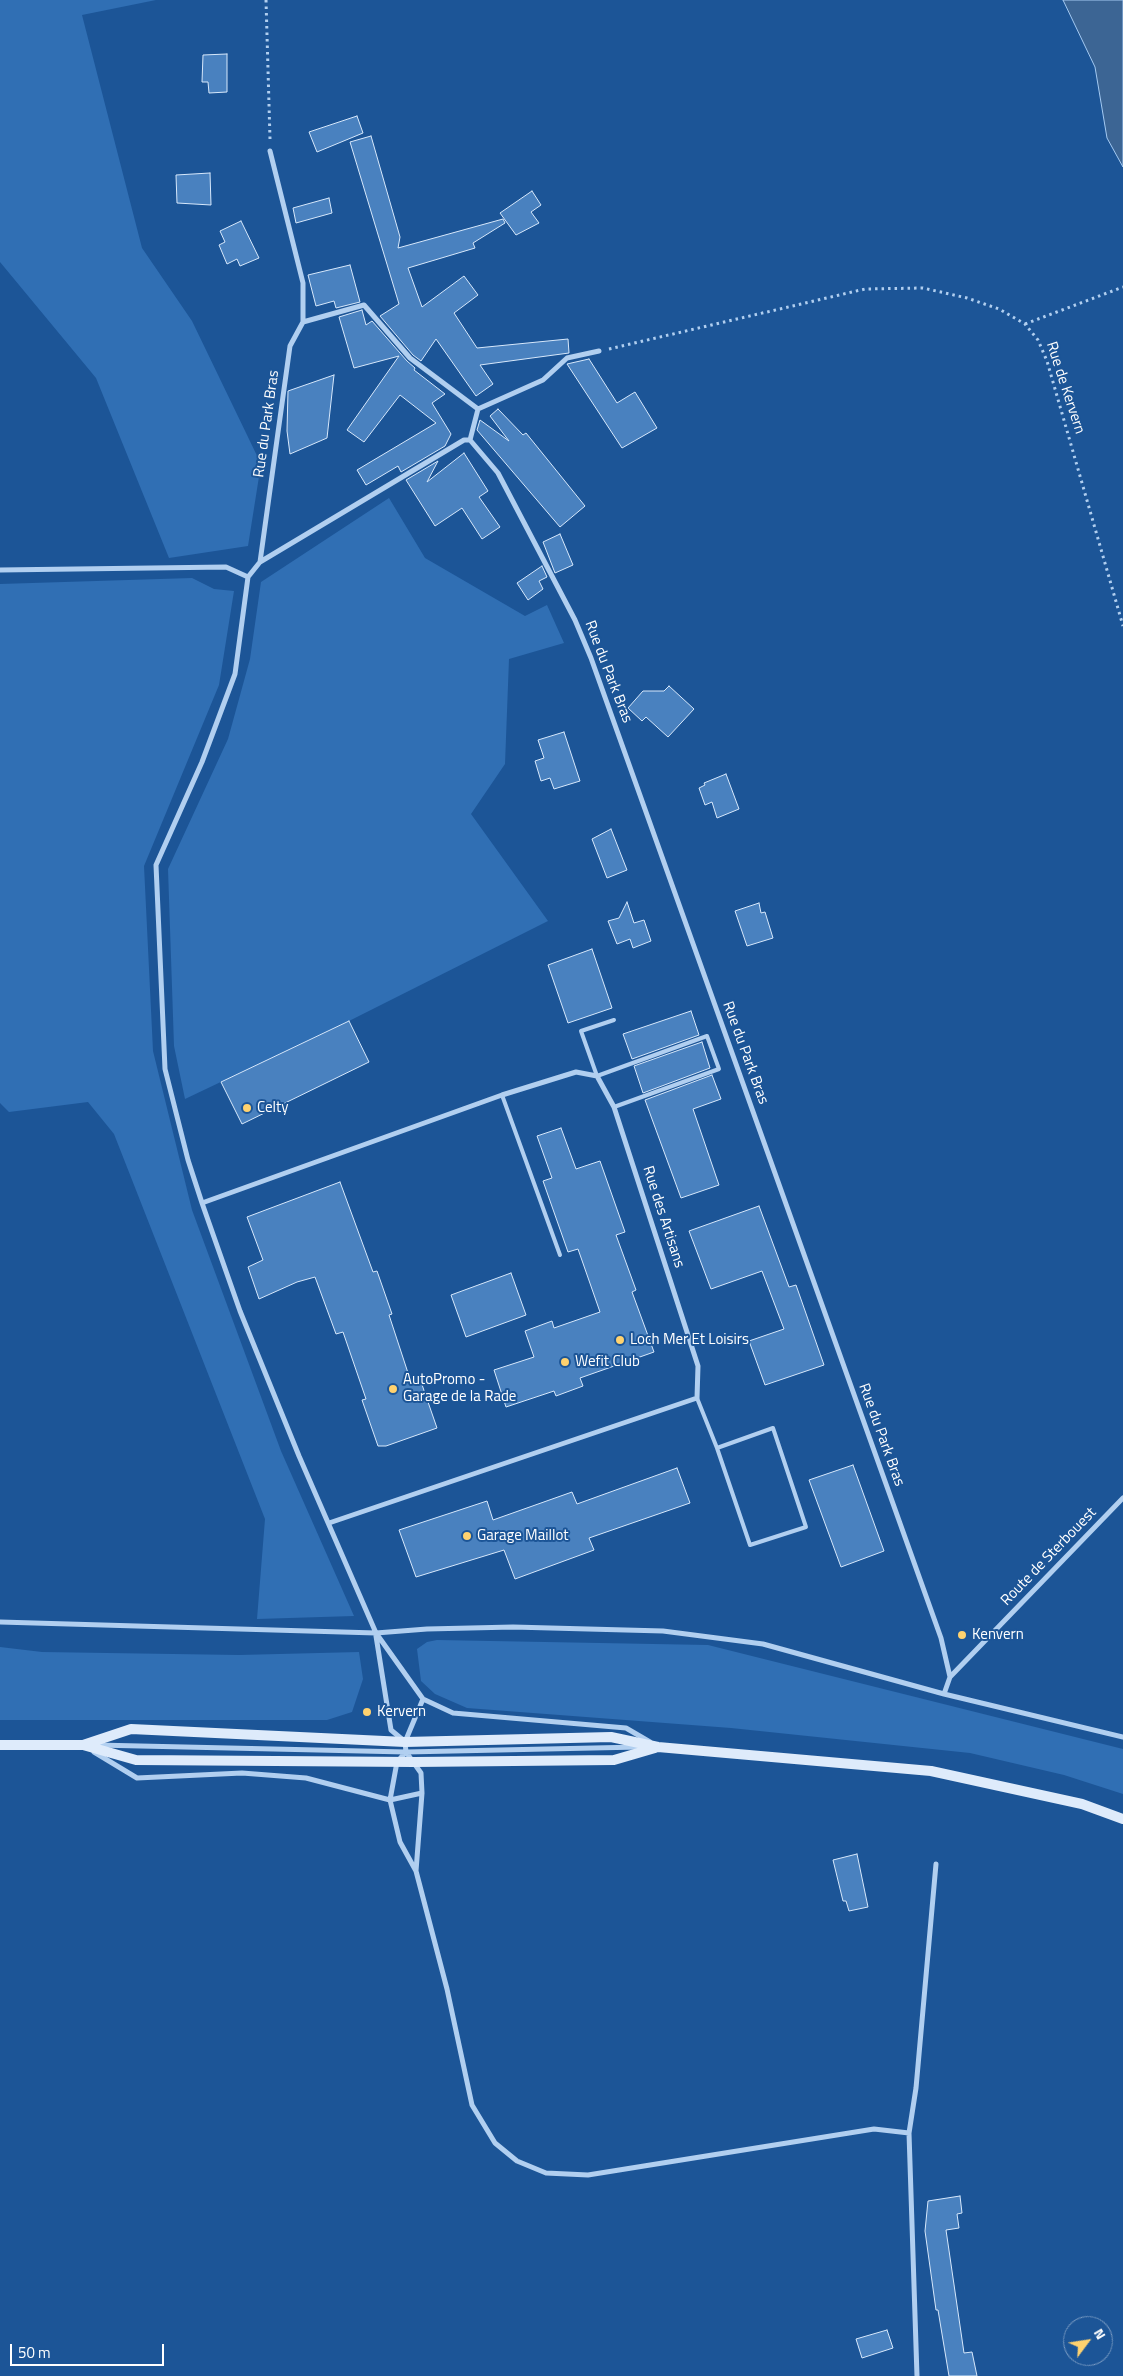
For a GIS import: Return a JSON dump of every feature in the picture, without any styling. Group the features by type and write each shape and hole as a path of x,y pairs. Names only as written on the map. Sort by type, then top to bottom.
{"main road":[{"path":"83,1745 132,1729 405,1747 611,1737 658,1747 931,1771 1082,1804 1123,1819"},
{"path":"0,1745 83,1745 136,1760 397,1762 614,1760 658,1747"}],"street":[{"name":"Rue du Park Bras","path":"260,562 290,346 303,322 302,283 270,152"},
{"path":"303,322 364,305 410,358 478,409"},
{"path":"478,409 543,380 567,358 599,351"},
{"path":"478,409 470,440 464,440 455,445 260,562 248,577 235,674 202,762 156,865 165,1069 188,1160 202,1203 240,1311 299,1456 376,1633 423,1699 453,1713 626,1728 658,1747"},
{"name":"Rue du Park Bras","path":"470,440 498,473 575,620 591,658 941,1638 950,1677"},
{"path":"0,570 226,568 248,577"},
{"path":"202,1203 502,1095 576,1072 597,1076"},
{"name":"Rue des Artisans","path":"597,1076 614,1107 698,1366 696,1398"},
{"path":"329,1523 696,1398"},
{"name":"Route de Sterbouest","path":"950,1677 1123,1498"},
{"path":"0,1622 376,1633 427,1628 513,1627 663,1631 763,1644 944,1694 1123,1737"},
{"path":"376,1633 391,1730 405,1747 421,1773 422,1793 416,1872"},
{"path":"944,1694 950,1677"},
{"path":"423,1699 405,1747 397,1762 390,1800 400,1842 416,1872 447,1989 472,2105 495,2143 517,2161 546,2173 588,2175 874,2129 909,2133"},
{"path":"83,1745 405,1747"},
{"path":"83,1745 137,1778 242,1773 306,1778 390,1800 422,1793"},
{"path":"917,2376 909,2133 916,2088 936,1864"}],"lane":[{"path":"614,1020 581,1031 597,1076 707,1036 719,1069 614,1107"},
{"path":"502,1095 560,1255"},
{"path":"696,1398 717,1448 750,1545 806,1527 773,1428 717,1448"}],"path":[{"path":"266,0 270,152"},
{"path":"1025,324 1123,287"},
{"name":"Rue de Kervern","path":"599,351 865,289 923,288 968,298 999,309 1025,324 1038,340 1047,361 1123,626"}],"shaded area":[{"path":"0,0 156,0 82,15 142,248 192,321 261,464 248,546 169,558 96,378 0,262"},
{"path":"1063,0 1123,0 1123,167 1107,138 1095,67"},
{"path":"389,498 425,558 525,616 547,605 564,643 509,659 505,764 471,814 548,921 349,1021 185,1099 174,1046 168,869 228,739 250,659 261,582"},
{"path":"192,578 214,589 234,591 219,685 144,866 153,1051 192,1210 281,1451 354,1616 257,1619 265,1519 114,1134 88,1102 9,1112 0,1103 0,584"},
{"path":"437,1640 708,1645 1123,1749 1123,1794 1064,1775 970,1753 731,1728 467,1708 435,1694 421,1681 417,1649 427,1642"},
{"path":"0,1647 42,1652 239,1655 359,1652 363,1679 352,1712 327,1720 0,1720"}],"building":[{"path":"227,54 227,92 209,93 208,82 202,82 203,55"},
{"path":"357,116 363,133 317,152 309,132"},
{"path":"371,136 400,237 398,248 503,219 505,223 473,243 475,248 408,268 422,307 464,276 478,295 454,313 477,348 568,339 569,353 480,365 493,384 476,396 436,339 421,361 413,355 380,316 399,304 350,142"},
{"path":"210,173 211,205 177,203 176,175"},
{"path":"532,191 541,205 531,212 539,223 516,235 500,213"},
{"path":"329,198 332,213 296,223 293,208"},
{"path":"241,221 259,258 240,266 237,259 227,264 219,245 225,242 220,231"},
{"path":"350,265 360,302 336,308 334,301 316,306 308,275"},
{"path":"362,310 366,325 372,321 415,368 414,370 445,394 432,403 451,434 445,446 401,472 398,466 366,485 357,470 436,423 400,395 364,442 347,430 399,356 354,368 339,317"},
{"path":"589,359 617,403 635,392 657,428 622,448 567,364"},
{"path":"334,375 327,438 290,454 287,431 288,391"},
{"path":"498,409 523,435 526,433 585,506 560,527 477,430 480,420 509,441 490,416"},
{"path":"464,453 488,491 479,497 500,527 482,539 462,508 435,526 406,480 438,461 427,482"},
{"path":"560,534 573,565 555,573 543,542"},
{"path":"542,566 547,577 539,581 543,589 528,600 517,583"},
{"path":"669,686 694,709 668,737 646,717 642,721 628,708 643,691 664,691"},
{"path":"564,732 580,781 554,789 550,778 541,781 535,761 544,758 538,740"},
{"path":"726,774 739,809 717,818 712,802 705,805 699,788 705,785 704,783"},
{"path":"611,829 627,870 607,878 592,839"},
{"path":"627,902 634,923 644,920 651,941 633,948 630,939 617,944 608,921 619,918"},
{"path":"759,903 761,913 765,912 773,938 747,946 735,911"},
{"path":"592,949 612,1008 568,1023 548,965"},
{"path":"691,1011 699,1035 632,1059 623,1034"},
{"path":"349,1021 369,1062 242,1124 221,1082"},
{"path":"702,1042 710,1068 643,1093 634,1066"},
{"path":"712,1075 721,1099 693,1109 719,1185 681,1198 645,1100"},
{"path":"561,1128 576,1169 600,1161 625,1232 616,1235 636,1290 632,1292 654,1352 580,1378 583,1386 556,1396 554,1391 506,1407 494,1370 534,1357 525,1331 552,1321 554,1328 600,1312 578,1249 568,1252 543,1181 552,1178 537,1136"},
{"path":"340,1182 373,1272 377,1271 392,1314 389,1315 410,1379 419,1376 437,1428 386,1446 378,1446 362,1400 366,1399 343,1332 336,1334 315,1277 297,1282 259,1299 248,1267 263,1260 247,1217"},
{"path":"759,1206 789,1287 796,1285 824,1365 765,1385 749,1341 784,1329 762,1271 711,1289 689,1231"},
{"path":"511,1273 526,1315 466,1337 451,1295"},
{"path":"853,1465 884,1551 841,1567 809,1480"},
{"path":"677,1468 690,1503 589,1538 594,1550 515,1579 504,1550 416,1577 399,1530 487,1501 493,1520 572,1492 577,1504"},
{"path":"857,1854 868,1907 849,1911 846,1901 843,1901 833,1860"},
{"path":"960,2196 962,2213 957,2214 959,2228 946,2230 964,2353 972,2352 977,2376 949,2376 938,2310 936,2310 925,2231 928,2201"},
{"path":"887,2330 893,2348 862,2358 856,2339"}],"place":[{"name":"Celty","path":"247,1108"},
{"name":"Loch Mer Et Loisirs","path":"620,1340"},
{"name":"Wefit Club","path":"565,1362"},
{"name":"AutoPromo - Garage de la Rade","path":"393,1389"},
{"name":"Garage Maillot","path":"467,1536"},
{"name":"Kenvern","path":"962,1635"},
{"name":"Kervern","path":"367,1712"}]}
